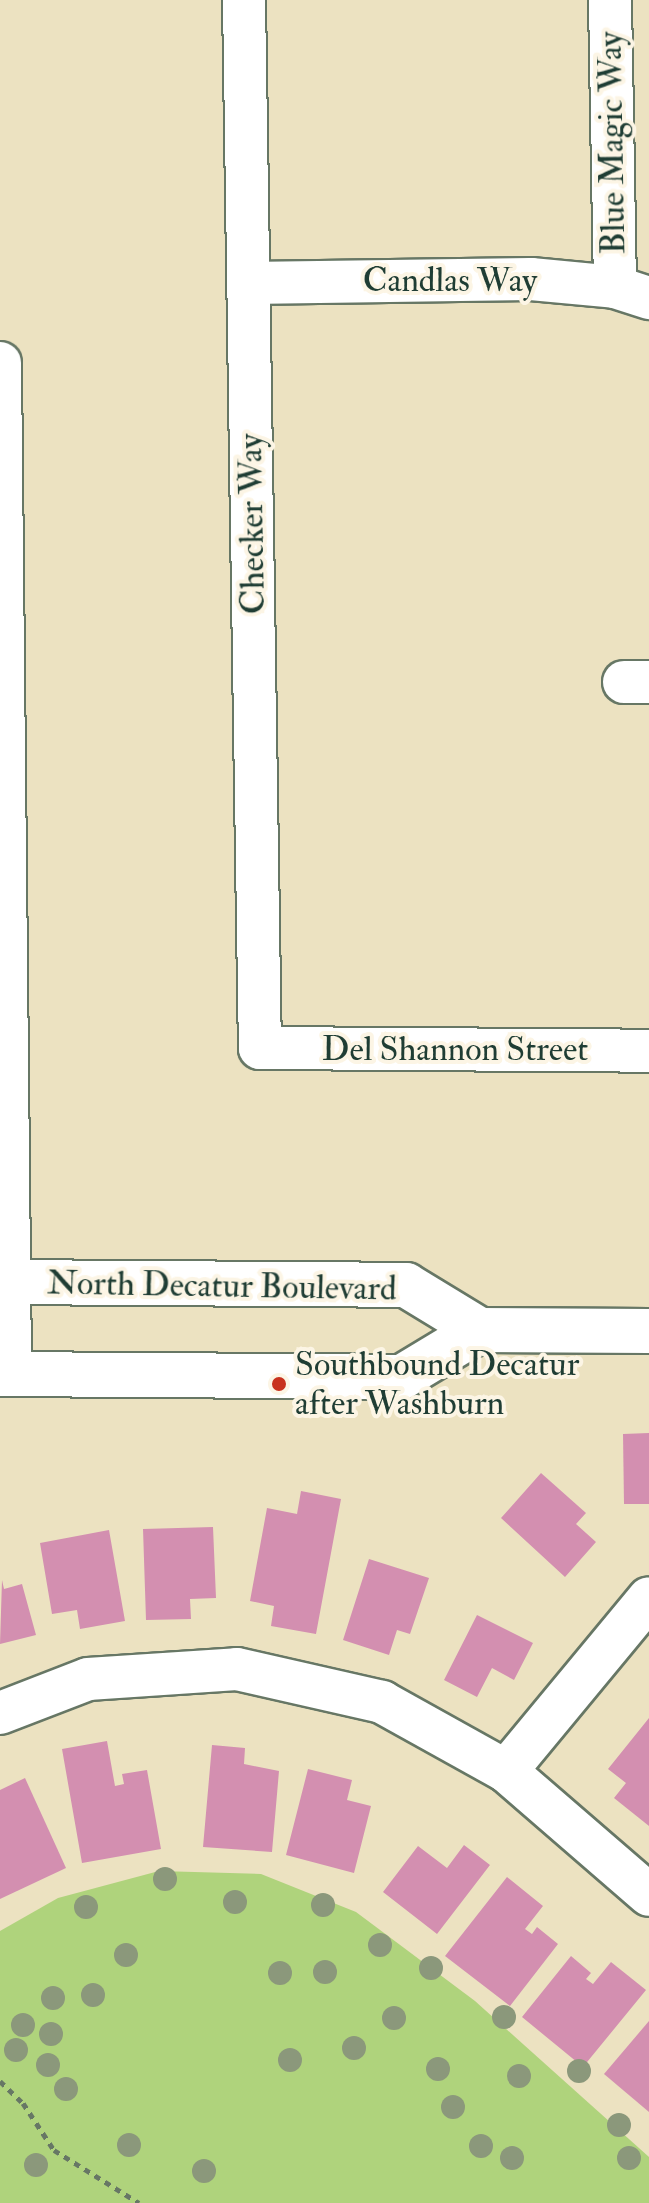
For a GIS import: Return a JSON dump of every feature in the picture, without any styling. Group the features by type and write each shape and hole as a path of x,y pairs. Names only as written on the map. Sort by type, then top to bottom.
{"main road":[{"name":"North Decatur Boulevard","path":"4,1282 406,1285 480,1330"},
{"path":"5,1374 402,1377 480,1330 649,1331"}],"street":[{"name":"Checker Way","path":"244,0 260,1048"},
{"name":"Blue Magic Way","path":"610,0 632,292"},
{"name":"Candlas Way","path":"248,283 531,279 632,292"},
{"path":"0,363 5,1374"},
{"name":"Del Shannon Street","path":"260,1048 649,1051"},
{"path":"506,1771 649,1598"},
{"path":"0,1713 88,1679 237,1669 382,1702 506,1771 649,1895"}],"path":[{"path":"0,2081 23,2103 54,2150 139,2203"}],"green space":[{"path":"159,1871 261,1874 356,1912 475,2001 649,2157 649,2203 0,2203 0,1931 58,1898"}],"building":[{"path":"649,1433 649,1504 624,1504 623,1434"},
{"path":"541,1473 586,1513 576,1524 596,1542 565,1577 501,1518"},
{"path":"301,1491 341,1499 316,1634 271,1626 274,1606 250,1601 267,1508 297,1514"},
{"path":"213,1527 216,1598 190,1599 191,1619 146,1620 143,1529"},
{"path":"109,1530 125,1621 80,1629 77,1610 52,1614 40,1543"},
{"path":"369,1559 429,1578 410,1634 397,1630 389,1655 343,1640"},
{"path":"2,1580 4,1589 22,1584 36,1635 0,1644"},
{"path":"477,1615 533,1643 514,1680 492,1668 477,1697 444,1680"},
{"path":"649,1718 649,1826 614,1798 626,1783 608,1769"},
{"path":"107,1741 115,1786 124,1784 122,1774 147,1770 161,1849 82,1863 62,1749"},
{"path":"212,1745 245,1748 244,1764 279,1771 272,1852 203,1847"},
{"path":"308,1769 352,1780 347,1800 371,1806 354,1873 286,1855"},
{"path":"25,1778 66,1868 0,1899 0,1790"},
{"path":"464,1845 490,1865 437,1934 383,1892 418,1846 447,1868"},
{"path":"507,1877 543,1906 525,1929 532,1934 537,1927 558,1944 510,2006 445,1956"},
{"path":"571,1956 591,1973 586,1979 593,1984 611,1962 646,1990 583,2067 522,2017"},
{"path":"649,2021 649,2112 604,2074"}],"place":[{"name":"Southbound Decatur after Washburn","path":"279,1384"}]}
